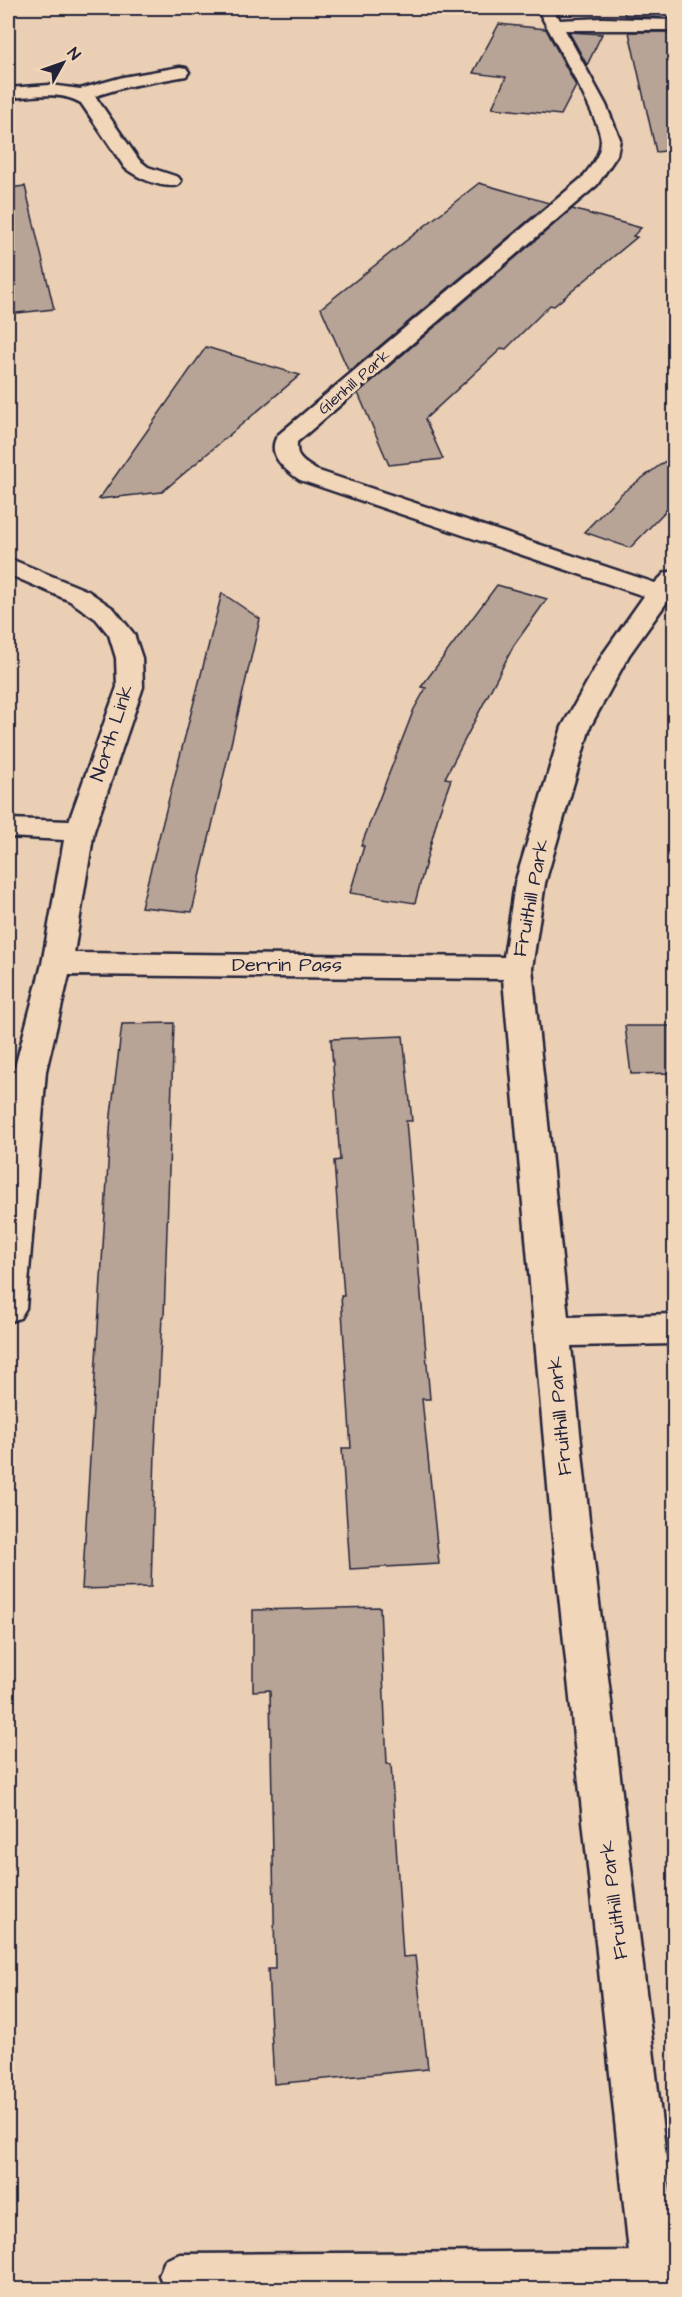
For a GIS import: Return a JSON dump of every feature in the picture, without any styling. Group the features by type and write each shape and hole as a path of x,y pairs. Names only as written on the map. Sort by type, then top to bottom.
{"street":[{"path":"550,16 602,23 675,25"},
{"name":"Glenhill Park","path":"550,16 597,105 611,139 608,155 590,181 286,440 285,454 293,465 308,475 667,586"},
{"path":"8,93 50,91 82,94 134,79 180,72"},
{"path":"82,94 88,99 132,164 141,171 171,181"},
{"name":"North Link","path":"8,565 79,596 105,614 121,634 129,658 130,687 80,831 57,964 16,1116 8,1308"},
{"name":"Fruithill Park","path":"657,2281 570,1520 517,968 530,883 576,727 616,654 667,586"},
{"path":"8,828 80,831"},
{"name":"Derrin Pass","path":"57,964 517,968"},
{"path":"553,1332 675,1329"}],"lane":[{"path":"180,2275 657,2281"}],"building":[{"path":"623,8 675,8 675,18 625,16"},
{"path":"499,24 546,29 576,86 561,115 492,108 506,77 473,73"},
{"path":"569,32 602,34 587,65"},
{"path":"629,32 675,32 675,150 656,152"},
{"path":"479,183 549,203 349,372 321,308"},
{"path":"25,186 54,309 8,314 8,188"},
{"path":"572,209 641,228 633,236 637,237 554,306 550,305 506,349 502,348 425,419 443,459 389,465 358,393"},
{"path":"206,347 300,375 162,492 99,499"},
{"path":"675,454 675,501 630,548 584,532 622,493"},
{"path":"497,585 547,599 514,645 445,778 451,779 439,813 415,903 350,893 364,846 361,846 414,709 426,688 421,687"},
{"path":"222,593 260,619 192,912 141,907"},
{"path":"174,1023 164,1317 162,1317 155,1452 151,1587 82,1589 111,1115 122,1024"},
{"path":"625,1026 675,1026 675,1073 631,1074"},
{"path":"403,1036 412,1121 406,1121 430,1399 422,1399 439,1564 350,1569 342,1448 351,1448 341,1296 344,1296 334,1161 340,1160 331,1039"},
{"path":"380,1607 387,1764 391,1764 403,1957 415,1956 428,2069 274,2084 268,1969 275,1969 270,1690 253,1691 253,1610"}]}
